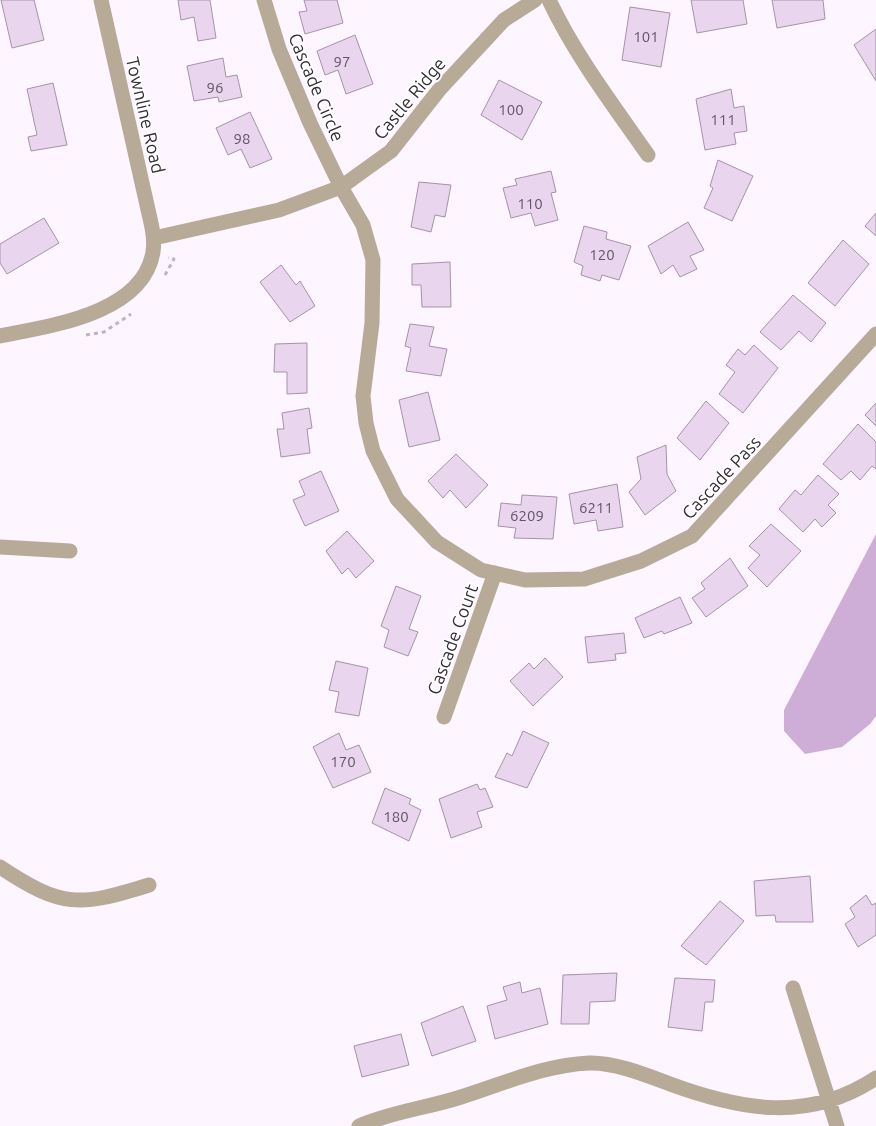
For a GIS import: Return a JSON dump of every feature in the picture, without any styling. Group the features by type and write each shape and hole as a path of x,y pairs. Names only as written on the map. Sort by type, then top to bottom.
{"street":[{"name":"Townline Road","path":"101,0 154,246"},
{"name":"Cascade Circle","path":"264,0 279,49 341,187"},
{"name":"Castle Ridge","path":"154,246 279,210 341,187 391,151 439,90 504,20 535,0"},
{"path":"549,0 557,18 601,88 648,156"},
{"name":"Cascade Pass","path":"341,187 363,225 373,260 372,323 363,396 366,423 373,450 397,499 437,542 480,570 525,580 584,579 642,561 692,536 876,334"},
{"path":"0,336 88,316 113,304 136,285 147,270 154,246"},
{"path":"0,546 70,551"},
{"name":"Cascade Court","path":"444,717 496,573"},
{"path":"0,867 38,891 63,899 88,901 148,885"},
{"path":"793,988 837,1126"},
{"path":"359,1126 548,1068 591,1063 636,1072 708,1098 771,1109 814,1105 857,1091 876,1078"}],"path":[{"path":"154,246 174,260 164,277"},
{"path":"85,336 104,332 125,320 137,309"}],"shaded area":[{"path":"876,534 876,716 870,724 842,747 805,754 784,731 784,710"}],"building":[{"path":"1,0 34,0 44,40 12,48"},
{"path":"178,0 210,0 216,38 198,41 194,17 181,20"},
{"path":"304,0 337,0 343,23 305,34 299,12 307,11"},
{"path":"691,0 743,0 747,24 697,33"},
{"path":"772,0 823,0 825,19 777,28"},
{"path":"630,7 670,13 661,67 622,60"},
{"path":"876,29 876,81 854,45"},
{"path":"355,35 373,84 346,94 338,70 325,75 317,51"},
{"path":"223,58 226,77 237,75 242,97 219,102 218,97 194,101 187,66"},
{"path":"499,80 542,102 522,140 481,115"},
{"path":"53,83 67,145 31,151 28,137 37,135 27,89"},
{"path":"731,89 734,108 744,106 747,131 734,133 736,144 705,150 696,99"},
{"path":"250,112 272,159 250,168 241,149 228,155 216,128"},
{"path":"718,160 753,176 732,221 704,208 713,188 710,186"},
{"path":"551,171 556,192 551,193 558,220 535,226 531,213 511,218 503,188 517,185 515,179"},
{"path":"419,182 451,185 445,217 435,215 431,232 411,227"},
{"path":"876,213 876,236 865,226"},
{"path":"44,218 59,243 7,274 0,263 0,244"},
{"path":"688,222 704,250 690,256 697,269 680,277 673,265 661,274 648,246"},
{"path":"584,226 607,232 606,239 631,246 619,280 602,275 600,281 581,275 583,266 574,262"},
{"path":"843,240 869,264 835,306 808,283"},
{"path":"450,262 451,307 422,307 421,285 412,285 412,264"},
{"path":"281,265 296,285 300,281 315,306 290,322 260,282"},
{"path":"793,295 826,323 811,342 799,331 781,350 760,332"},
{"path":"410,324 434,327 429,346 447,349 441,376 406,371 411,348 405,346"},
{"path":"307,343 307,393 287,394 287,372 274,372 275,344"},
{"path":"754,345 778,368 743,413 719,394 735,372 726,365 738,349 745,355"},
{"path":"428,392 440,440 409,447 399,400"},
{"path":"706,401 729,423 700,460 677,438"},
{"path":"876,403 876,426 865,415"},
{"path":"309,408 312,428 307,429 310,453 281,457 277,429 284,429 282,413"},
{"path":"858,424 876,442 876,469 872,466 860,480 851,471 841,480 823,464"},
{"path":"666,445 667,474 676,491 645,515 629,492 641,479 637,457"},
{"path":"456,454 488,485 466,508 450,490 443,498 428,481"},
{"path":"321,471 339,511 305,526 293,500 305,495 299,481"},
{"path":"818,475 839,494 828,505 836,513 822,527 815,519 803,532 779,509 795,490 801,495"},
{"path":"617,484 623,527 598,531 596,520 574,524 569,494"},
{"path":"522,495 557,497 553,539 514,538 516,528 498,526 501,503 521,505"},
{"path":"771,524 801,551 767,587 748,568 760,555 749,546"},
{"path":"347,531 374,561 356,578 348,568 342,574 326,551"},
{"path":"730,558 748,586 706,617 692,598 705,589 701,583"},
{"path":"396,586 421,596 409,629 418,632 408,656 384,647 389,630 381,626"},
{"path":"680,597 692,623 664,634 662,631 644,638 635,618"},
{"path":"624,633 626,653 615,654 616,660 588,663 585,637"},
{"path":"545,658 563,677 533,706 510,681 529,663 534,669"},
{"path":"336,661 368,668 359,716 335,712 339,692 329,690"},
{"path":"523,731 549,743 527,788 495,777 507,753 512,756"},
{"path":"339,733 346,750 359,745 371,772 333,788 313,747"},
{"path":"477,784 480,790 485,788 493,807 477,812 482,827 451,838 439,799"},
{"path":"385,788 411,799 409,804 421,810 409,841 372,823"},
{"path":"810,876 813,922 776,922 775,915 756,916 754,881"},
{"path":"866,895 872,905 876,903 876,935 858,947 845,924 855,917 850,908"},
{"path":"720,901 744,921 706,965 681,946"},
{"path":"617,973 615,1001 590,1002 589,1024 561,1024 563,975"},
{"path":"675,978 715,980 713,1002 705,1002 702,1031 668,1027"},
{"path":"520,982 522,993 540,988 548,1024 495,1039 487,1006 507,1000 503,987"},
{"path":"463,1006 476,1041 432,1056 421,1023"},
{"path":"401,1034 409,1065 362,1077 354,1046"}]}
